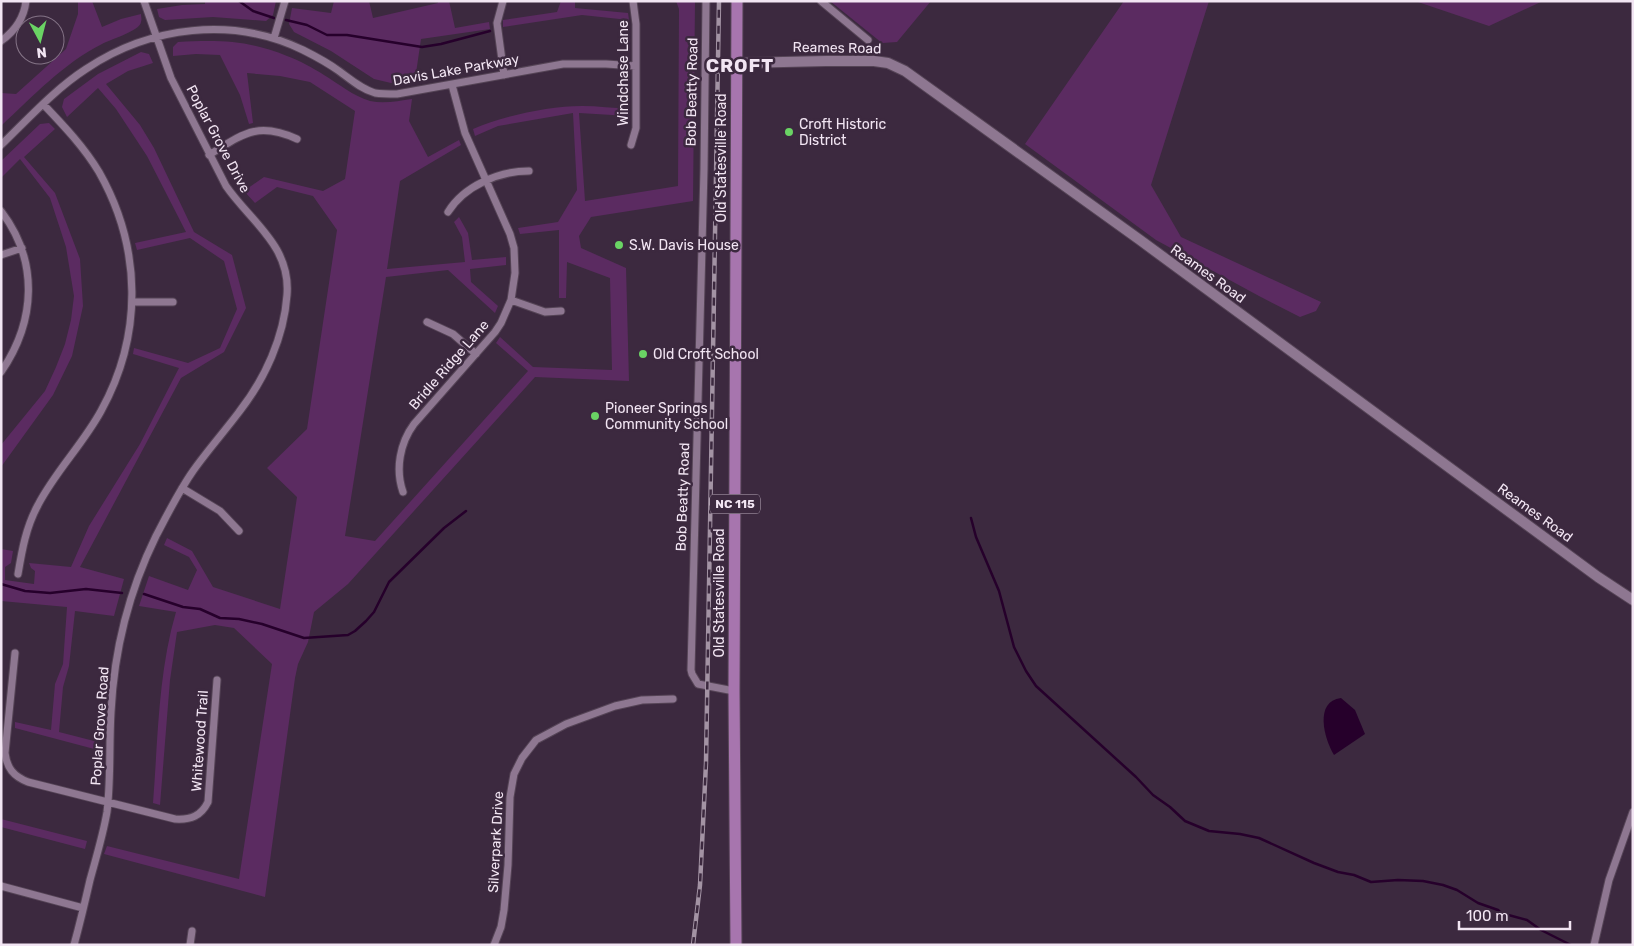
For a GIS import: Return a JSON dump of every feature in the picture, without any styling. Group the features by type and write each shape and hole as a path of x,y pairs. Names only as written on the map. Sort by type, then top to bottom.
{"main road":[{"name":"Old Statesville Road","path":"736,945 734,691 737,1"},
{"name":"Reames Road","path":"736,63 826,60 874,61 888,63 905,71 1133,235 1590,572 1633,600"}],"street":[{"path":"1,41 19,23 26,1"},
{"name":"Poplar Grove Drive","path":"144,1 171,78 209,155 237,202 278,248 286,271 287,292 285,310 278,340 257,385 239,412 191,473 182,488"},
{"path":"274,38 285,1"},
{"path":"503,1 497,23 504,75"},
{"name":"Windchase Lane","path":"631,146 636,128 636,11 633,1"},
{"name":"Bob Beatty Road","path":"706,1 704,169 691,670 698,684 734,691"},
{"path":"821,1 868,40"},
{"name":"Davis Lake Parkway","path":"1,145 84,70 122,48 156,36 207,30 232,30 274,38 321,60 358,85 374,92 398,94 563,64 636,66"},
{"name":"Bridle Ridge Lane","path":"403,492 400,468 406,437 414,424 498,328 511,300 515,273 514,248 510,234 465,133 452,84"},
{"path":"18,574 28,529 38,504 92,425 114,386 126,348 133,302 130,262 126,242 109,190 82,147 44,105"},
{"path":"209,155 234,140 256,131 274,130 297,139"},
{"path":"448,212 460,197 487,181 503,174 529,171"},
{"path":"1,211 15,232 22,248 29,287 27,314 16,347 1,372"},
{"path":"1,255 22,248"},
{"path":"511,300 545,312 561,311"},
{"path":"133,302 173,302"},
{"path":"427,322 453,334 476,354"},
{"path":"182,488 220,511 239,531"},
{"name":"Poplar Grove Road","path":"74,945 105,825 108,801 111,710 116,664 125,617 146,558 182,488"},
{"name":"Whitewood Trail","path":"15,653 5,753 8,768 16,776 28,782 176,819 192,818 204,810 208,802 217,680"},
{"name":"Silverpark Drive","path":"494,945 501,927 504,910 508,865 510,797 514,774 522,758 536,740 566,724 615,706 642,700 673,699"},
{"path":"1594,945 1609,880 1633,812"},
{"path":"1,886 83,908"},
{"path":"190,945 192,931"}],"shaded area":[{"path":"78,1 92,1 102,27 121,19 141,14 141,22 136,29 102,44 62,70 1,126 1,93 16,94 48,65 65,65 65,50 78,14"},
{"path":"205,1 276,1 273,15 266,21 213,17 165,20 159,17 157,9 205,4"},
{"path":"334,1 369,1 373,18 438,3 438,1 449,1 455,28 489,22 490,29 421,39 415,80 391,83 374,79 331,51 294,32 289,24 292,8 331,13"},
{"path":"561,1 575,1 575,8 628,13 629,20 582,15 503,27 503,20 557,12"},
{"path":"676,1 695,1 693,201 591,217 579,236 581,248 626,268 629,381 535,377 348,584 314,612 308,642 298,664 295,678 265,897 104,854 107,846 239,879 272,664 234,628 215,625 177,632 170,680 160,805 153,803 162,683 176,612 139,606 149,576 188,590 197,570 189,557 164,545 167,538 192,551 213,587 280,609 297,497 267,468 307,429 337,230 313,196 277,187 255,203 244,191 264,177 323,191 345,179 355,111 310,82 280,76 247,73 253,123 249,124 240,95 220,55 196,54 173,56 173,47 178,42 220,41 246,44 273,51 306,64 364,99 386,102 412,99 409,121 428,157 459,140 461,145 400,181 387,269 465,262 462,237 454,222 459,217 468,233 472,260 506,257 506,265 470,269 471,282 498,306 495,313 448,270 386,277 345,536 375,541 528,371 496,343 500,337 533,367 612,370 610,278 567,262 566,298 559,298 559,230 520,234 518,228 558,222 577,190 573,113 498,126 475,136 473,129 512,116 569,106 629,109 629,116 579,113 585,201 678,186 679,9"},
{"path":"830,1 931,1 897,42 882,43"},
{"path":"1124,1 1209,1 1151,185 1181,237 1321,302 1316,311 1300,317 1156,240 1025,144"},
{"path":"1415,1 1543,1 1489,26"},
{"path":"141,52 149,54 153,63 128,71 106,84 140,125 154,148 194,232 232,255 246,308 224,352 181,378 80,567 124,579 114,616 75,611 69,666 63,687 59,732 98,742 98,750 15,728 15,722 51,730 55,684 63,664 67,607 1,601 1,549 13,551 11,563 5,567 5,580 34,584 35,571 29,563 71,567 89,526 140,444 179,368 133,354 134,348 188,363 220,348 237,309 224,261 190,238 137,250 135,243 186,232 147,156 116,109 98,88 67,117 62,107 64,99 98,74"},
{"path":"49,123 55,129 24,157 55,193 80,259 83,306 72,356 53,395 1,467 1,445 45,391 65,344 71,320 74,296 66,247 50,198 20,159 1,178 1,161 40,124"},
{"path":"1341,698 1355,710 1365,734 1334,755 1327,740 1324,713 1327,706"},
{"path":"1,819 87,841 85,849 1,827"}],"waterway":[{"path":"239,1 253,11 274,18"},
{"path":"286,20 307,25 327,35 347,35 422,47 490,31"},
{"path":"144,594 183,607 200,609 220,618 239,619 262,624 304,638 348,635 355,631 374,612 389,582 444,528 466,511"},
{"path":"971,518 976,537 999,591 1014,647 1036,686 1136,777 1153,795 1185,821 1209,831 1259,838 1314,863 1371,882 1423,881 1443,885 1457,890 1478,903 1498,910 1501,913 1527,920 1541,930 1571,945"},
{"path":"1,584 25,591 50,593 86,589 122,593"}],"railway":[{"path":"693,945 700,885 706,763 719,1"}],"place":[{"name":"Croft Historic District","path":"789,132"},
{"name":"S.W. Davis House","path":"619,245"},
{"name":"Old Croft School","path":"643,354"},
{"name":"Pioneer Springs Community School","path":"595,416"}],"district":[{"name":"CROFT","path":"740,65"}]}
